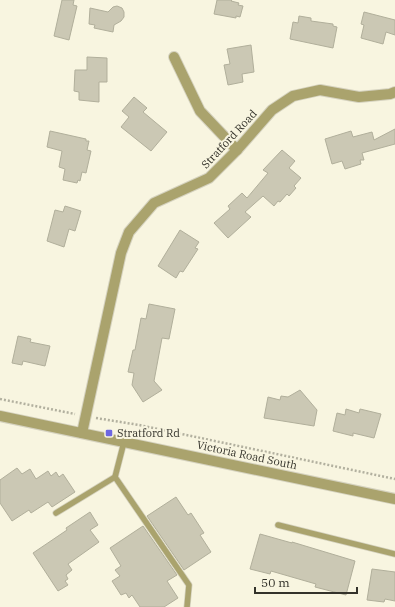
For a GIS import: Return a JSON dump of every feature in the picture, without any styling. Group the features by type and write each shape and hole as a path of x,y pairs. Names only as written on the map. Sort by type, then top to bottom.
{"street":[{"path":"174,57 200,111 237,150"},
{"name":"Stratford Road","path":"82,433 121,253 130,232 154,203 209,178 237,150 272,110 292,96 320,90 359,97 390,94 395,92"},
{"name":"Victoria Road South","path":"0,416 395,499"}],"lane":[{"path":"56,513 115,477 124,442"},
{"path":"115,477 189,585 187,607"},
{"path":"278,525 395,554"}],"path":[{"path":"0,399 85,417 139,425 395,479"}],"building":[{"path":"62,0 74,0 73,5 77,6 69,40 54,36"},
{"path":"217,0 232,0 231,1 239,3 238,5 243,6 240,17 236,16 236,18 214,14"},
{"path":"117,6 122,8 124,17 121,21 114,25 113,32 94,28 95,25 89,24 90,8 108,12 113,7"},
{"path":"364,12 395,20 395,35 386,32 383,44 361,38 364,25 361,24"},
{"path":"299,16 311,18 311,21 333,24 333,26 337,27 333,48 290,39 293,22 298,23"},
{"path":"251,45 254,72 242,74 243,82 228,85 224,65 230,64 227,49"},
{"path":"87,57 107,58 107,82 99,82 99,102 79,100 79,92 74,91 75,70 87,70"},
{"path":"134,97 147,108 143,112 167,132 151,151 121,127 129,117 122,111"},
{"path":"395,129 395,144 362,153 364,160 360,160 361,164 345,169 342,161 332,164 325,139 351,131 353,137 372,132 374,140"},
{"path":"50,131 89,141 87,150 91,151 86,173 82,172 80,181 78,180 77,183 63,180 65,169 59,167 62,151 47,147"},
{"path":"282,150 295,161 289,168 301,178 294,186 296,188 289,196 287,194 274,206 263,196 245,212 251,217 228,238 214,223 230,209 228,206 242,193 247,198 268,173 263,170"},
{"path":"65,206 81,211 75,231 69,229 64,247 47,241 55,210 63,212"},
{"path":"180,230 199,242 195,248 198,249 183,272 180,271 176,278 158,266"},
{"path":"149,304 175,309 169,339 162,338 154,381 162,390 143,402 132,385 134,373 128,372 133,350 135,350 141,318 146,319"},
{"path":"18,336 31,339 30,342 50,346 45,366 23,361 22,365 12,363"},
{"path":"300,390 317,410 314,426 264,418 268,397 280,400 281,396 288,397"},
{"path":"346,409 359,413 360,409 381,414 374,438 353,433 353,436 333,431 337,413 345,415"},
{"path":"17,468 22,474 30,469 36,479 48,471 51,476 56,472 59,477 63,474 75,492 52,507 48,502 31,513 29,510 12,521 0,503 0,480"},
{"path":"176,497 188,515 191,513 204,533 200,535 211,552 184,570 147,516"},
{"path":"90,512 98,525 90,530 99,542 68,564 72,570 66,575 68,579 65,581 68,585 58,591 33,553"},
{"path":"143,526 177,575 167,581 178,598 164,607 140,607 132,595 129,598 126,593 121,595 112,581 120,576 115,570 121,566 110,548"},
{"path":"260,534 355,561 346,595 315,587 316,584 271,571 270,574 250,569"},
{"path":"372,569 395,572 395,601 385,599 384,602 367,600"}],"place":[{"name":"Stratford Rd","path":"109,433"}]}
